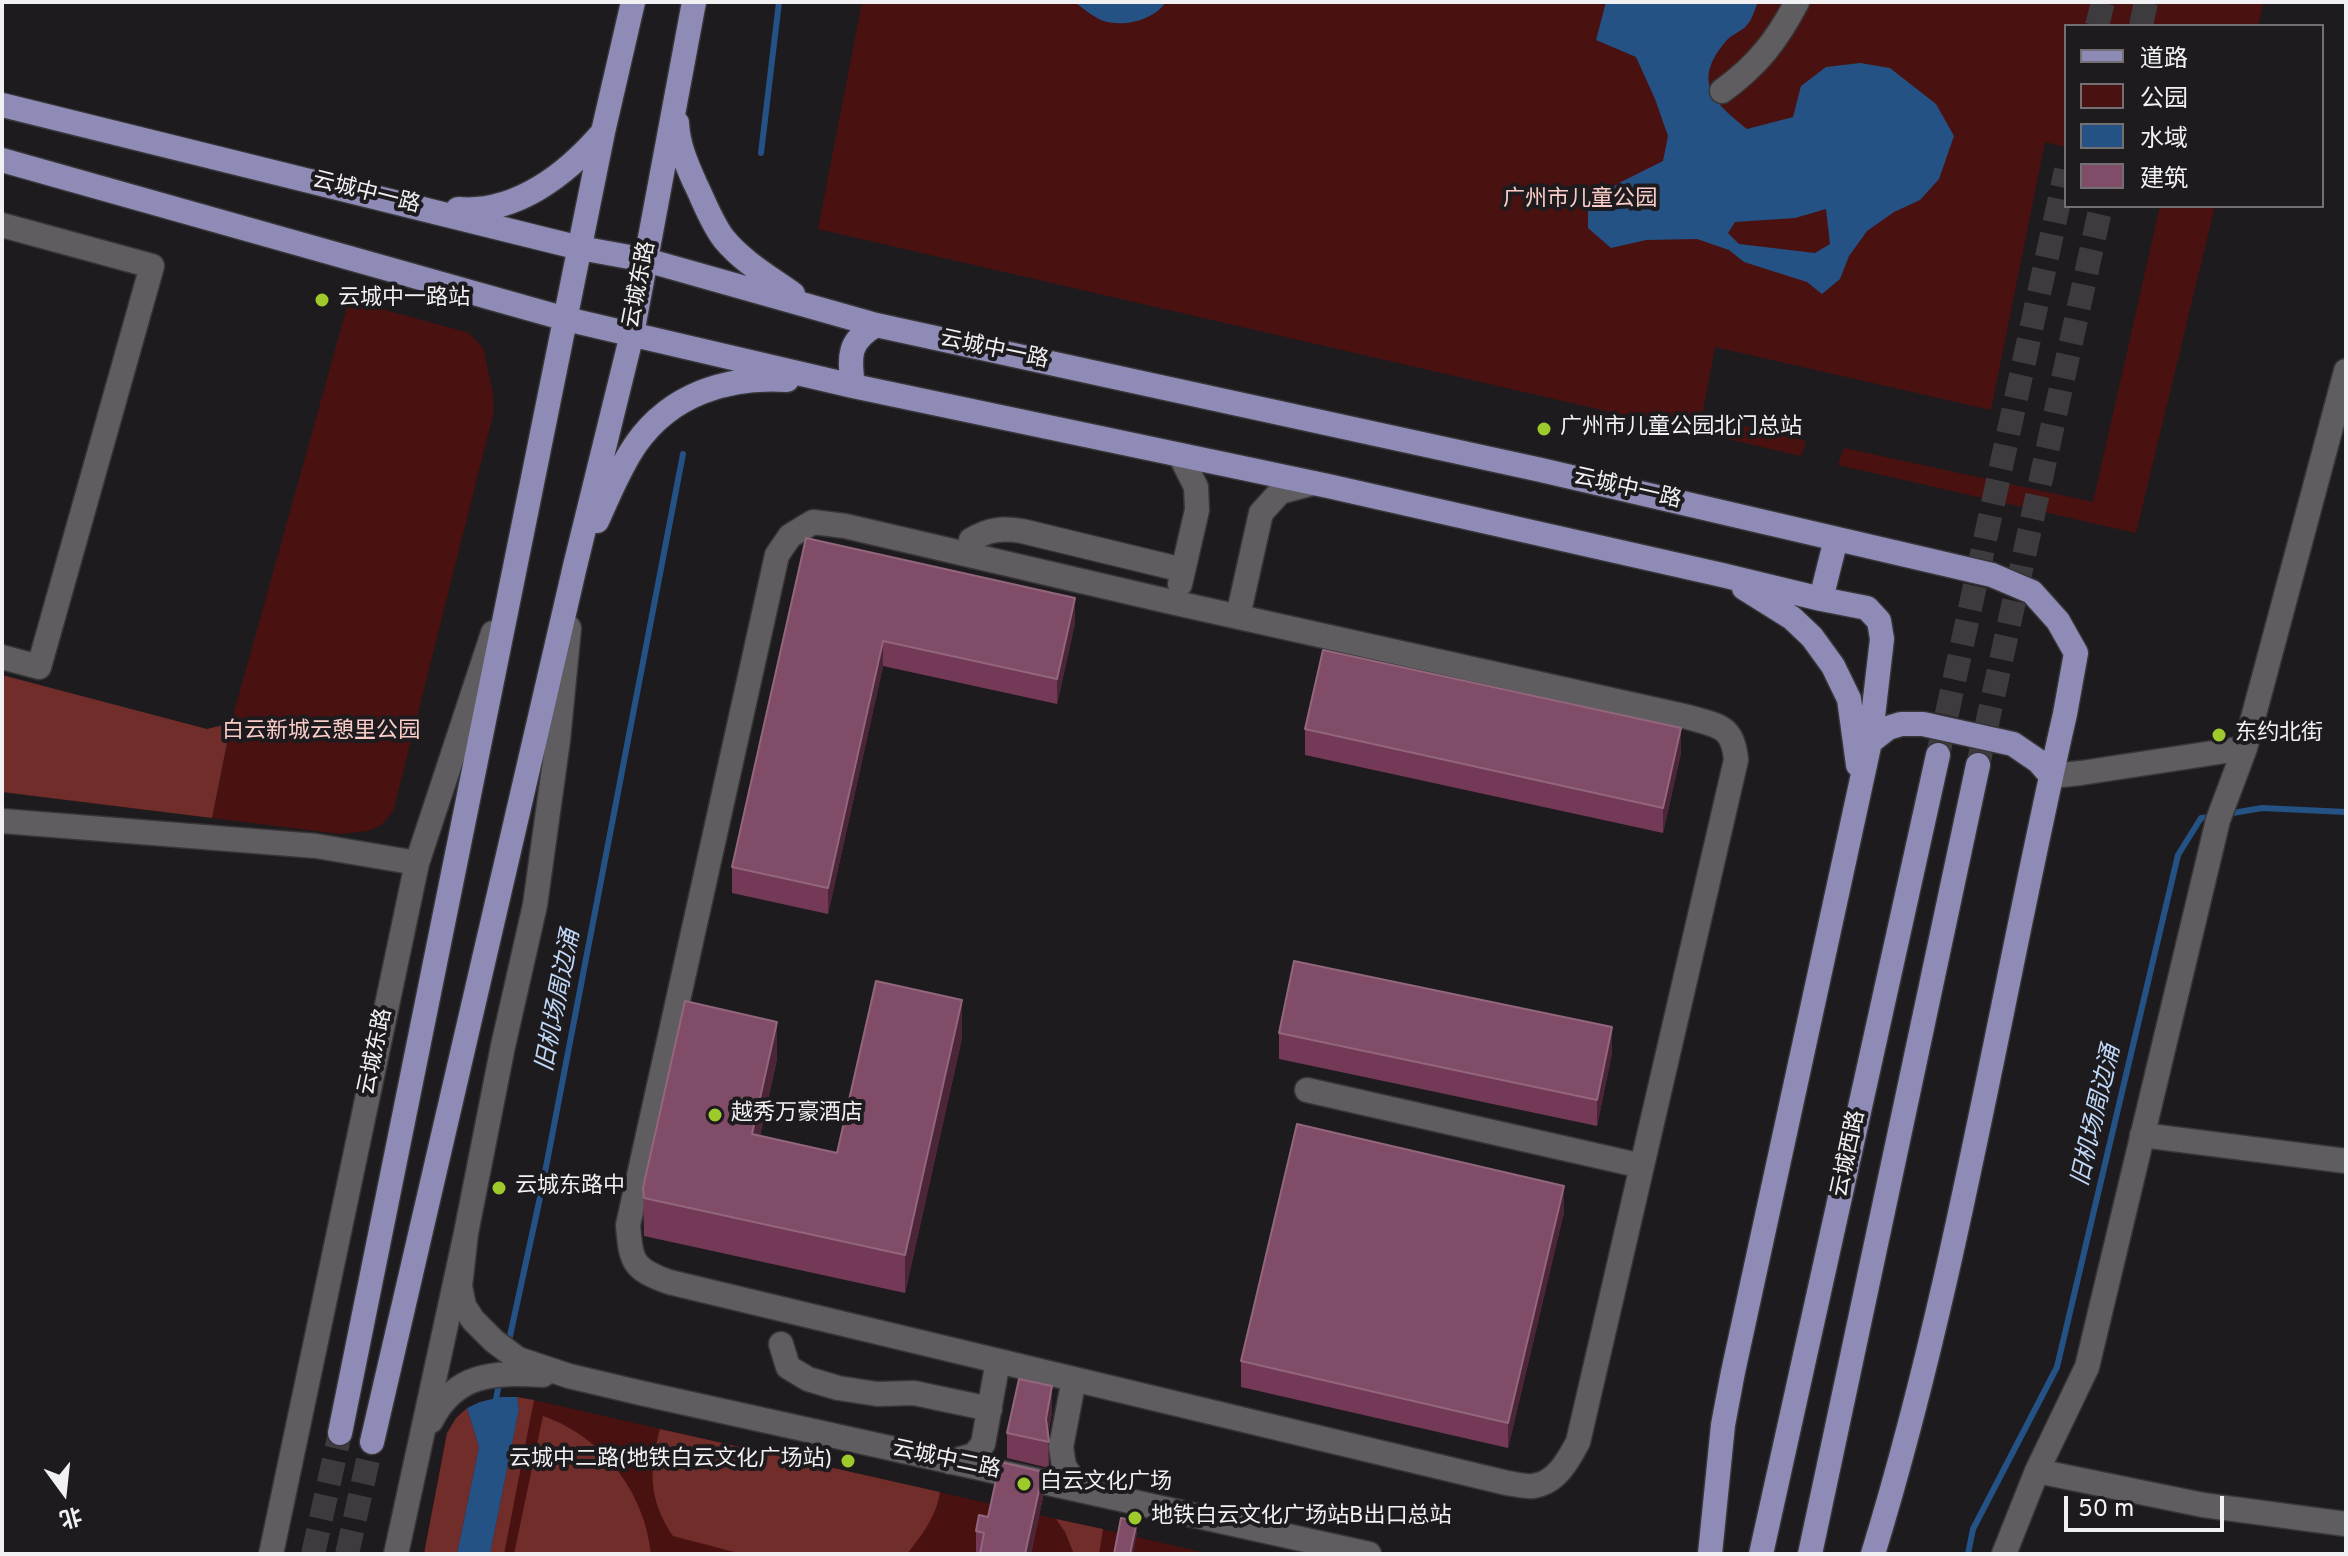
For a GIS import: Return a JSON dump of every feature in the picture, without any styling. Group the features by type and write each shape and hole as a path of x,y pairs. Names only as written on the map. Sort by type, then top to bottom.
{"main road":[{"name":"云城东路","path":"340,1433 603,132 633,2"},
{"name":"云城东路","path":"372,1442 575,566 632,334 694,2"},
{"path":"675,98 678,136 687,164 709,214 724,238 752,266 811,307"},
{"name":"云城中一路","path":"2,105 580,248 646,260 876,325 1526,467 1992,575 2032,592 2058,621 2076,653 1958,1219 1911,1420 1873,1554"},
{"path":"412,205 475,211 520,199 565,170 603,132"},
{"path":"2,160 566,319 853,386 1314,483 1867,608 1879,621 1882,639 1870,742 1735,1358 1723,1425 1711,1542 1698,1554"},
{"path":"853,386 851,351 855,341 876,325"},
{"path":"575,566 637,443 653,424 681,400 709,388 741,381 770,379 853,386"},
{"path":"1821,599 1836,539"},
{"path":"1722,575 1792,618 1812,637 1833,666 1849,699 1860,788"},
{"path":"1870,742 1888,728 1901,724 1923,724 2013,744 2038,761 2051,776"},
{"name":"云城西路","path":"1761,1554 1938,755"},
{"name":"云城西路","path":"1810,1554 1978,765"}],"street":[{"path":"1722,91 1761,58 1780,34 1797,2"},
{"path":"2,225 152,266 39,667 2,657"},
{"path":"2004,1554 2037,1471 2087,1367 2218,820 2245,748 2343,395 2346,371"},
{"path":"1176,603 1197,510 1196,487 1180,455"},
{"path":"1238,616 1261,513 1280,492 1314,483"},
{"path":"813,522 845,526 1238,616 1688,717 1721,726 1734,742 1736,760 1578,1442 1568,1462 1554,1477 1534,1486 1507,1483 669,1282 648,1274 631,1256 628,1225 777,555 790,536 813,522"},
{"path":"971,540 985,531 1002,528 1183,570"},
{"name":"云城东路","path":"271,1554 417,863 517,558"},
{"name":"云城东路","path":"396,1554 535,905 558,740 575,566"},
{"path":"2051,776 2245,748"},
{"path":"2,821 316,846 417,863"},
{"path":"1307,1090 1642,1166"},
{"path":"2142,1135 2346,1161"},
{"path":"466,1233 460,1286 464,1306 473,1320 518,1359 569,1376"},
{"path":"781,1344 788,1367 808,1379 838,1388 877,1394 914,1393 990,1409"},
{"path":"950,1462 974,1455 983,1444 998,1361"},
{"path":"421,1440 444,1399 455,1389 472,1381 494,1375 569,1376"},
{"name":"云城中二路","path":"569,1376 1369,1554"},
{"path":"1074,1379 1061,1447 1064,1466 1079,1489"},
{"path":"2037,1471 2203,1505 2346,1524"},
{"path":"278,1520 283,1554"}],"green space":[{"name":"广州市儿童公园","path":"862,2 2264,2 2258,24 2064,24 2064,147 2045,142 1991,410 1715,347 1702,416 1806,441 1801,456 818,229"},
{"path":"2160,208 2215,208 2136,533 1838,465 1844,448 2093,502"},
{"name":"白云新城云憩里公园","path":"349,300 469,333 483,348 493,393 494,411 393,812 381,825 368,831 340,834 212,818 231,723"},
{"name":"白云文化广场","path":"500,1397 542,1402 1211,1554 424,1554 447,1433 469,1408"}],"shaded area":[{"path":"2,675 207,729 231,723 212,818 2,792"},
{"path":"517,1397 534,1400 504,1554 490,1554 519,1409"},
{"path":"467,1408 479,1447 457,1554 424,1554 447,1433"},
{"path":"543,1416 584,1437 617,1470 640,1510 651,1554 514,1554"},
{"path":"660,1429 940,1492 938,1501 928,1525 907,1554 742,1554 673,1536 659,1509 653,1484"},
{"path":"1056,1519 1103,1529 1099,1554 1074,1554"}],"water":[{"path":"1074,2 1166,2 1145,18 1118,23 1101,20"},
{"path":"1606,2 1758,2 1749,23 1728,39 1716,55 1708,79 1716,99 1747,129 1793,117 1801,86 1826,67 1860,63 1890,68 1936,104 1954,136 1939,179 1920,200 1894,212 1867,231 1849,256 1840,279 1822,294 1807,282 1744,262 1729,250 1697,239 1646,240 1611,248 1588,228 1588,203 1663,161 1668,136 1636,57 1596,40","holes":["1826,209 1830,244 1815,253 1739,244 1728,233 1735,222 1795,218"]},
{"path":"500,1397 517,1397 519,1409 490,1554 457,1554 479,1447 467,1408"}],"building":[{"path":"806,538 1075,598 1057,679 883,641 828,888 732,867"},
{"path":"1323,650 1681,728 1663,808 1305,729"},
{"path":"1294,961 1612,1027 1597,1100 1279,1033"},
{"name":"越秀万豪酒店","path":"876,981 962,1000 905,1255 644,1198 643,1188 685,1001 777,1022 752,1134 837,1153"},
{"path":"1297,1124 1564,1186 1508,1423 1241,1361"},
{"path":"1019,1379 1052,1386 1046,1419 1049,1442 1007,1433"},
{"path":"1000,1462 1043,1472 1025,1554 980,1554 984,1533 976,1531 979,1515 988,1517"},
{"path":"1121,1518 1137,1521 1130,1554 1114,1554"}],"waterway":[{"name":"旧机场周边涌","path":"761,153 779,2"},
{"name":"旧机场周边涌","path":"508,1345 541,1193 683,454"},
{"name":"旧机场周边涌","path":"2227,814 2262,808 2346,812"},
{"name":"旧机场周边涌","path":"1968,1554 1973,1529 2057,1367 2178,855 2201,818 2212,817"},
{"name":"旧机场周边涌","path":"495,1404 500,1379"}],"tunnel":[{"path":"2098,24 2103,2"},
{"path":"2141,24 2146,2"},
{"path":"1939,750 2064,179"},
{"path":"1978,765 2101,208"},
{"path":"313,1554 340,1433"},
{"path":"347,1554 372,1442"}],"place":[{"name":"云城中一路站","path":"322,300"},
{"name":"广州市儿童公园北门总站","path":"1544,429"},
{"name":"东约北街","path":"2219,735"},
{"name":"越秀万豪酒店","path":"715,1115"},
{"name":"云城东路中","path":"499,1188"},
{"name":"云城中二路(地铁白云文化广场站)","path":"848,1461"},
{"name":"白云文化广场","path":"1024,1484"},
{"name":"地铁白云文化广场站B出口总站","path":"1135,1518"}]}
